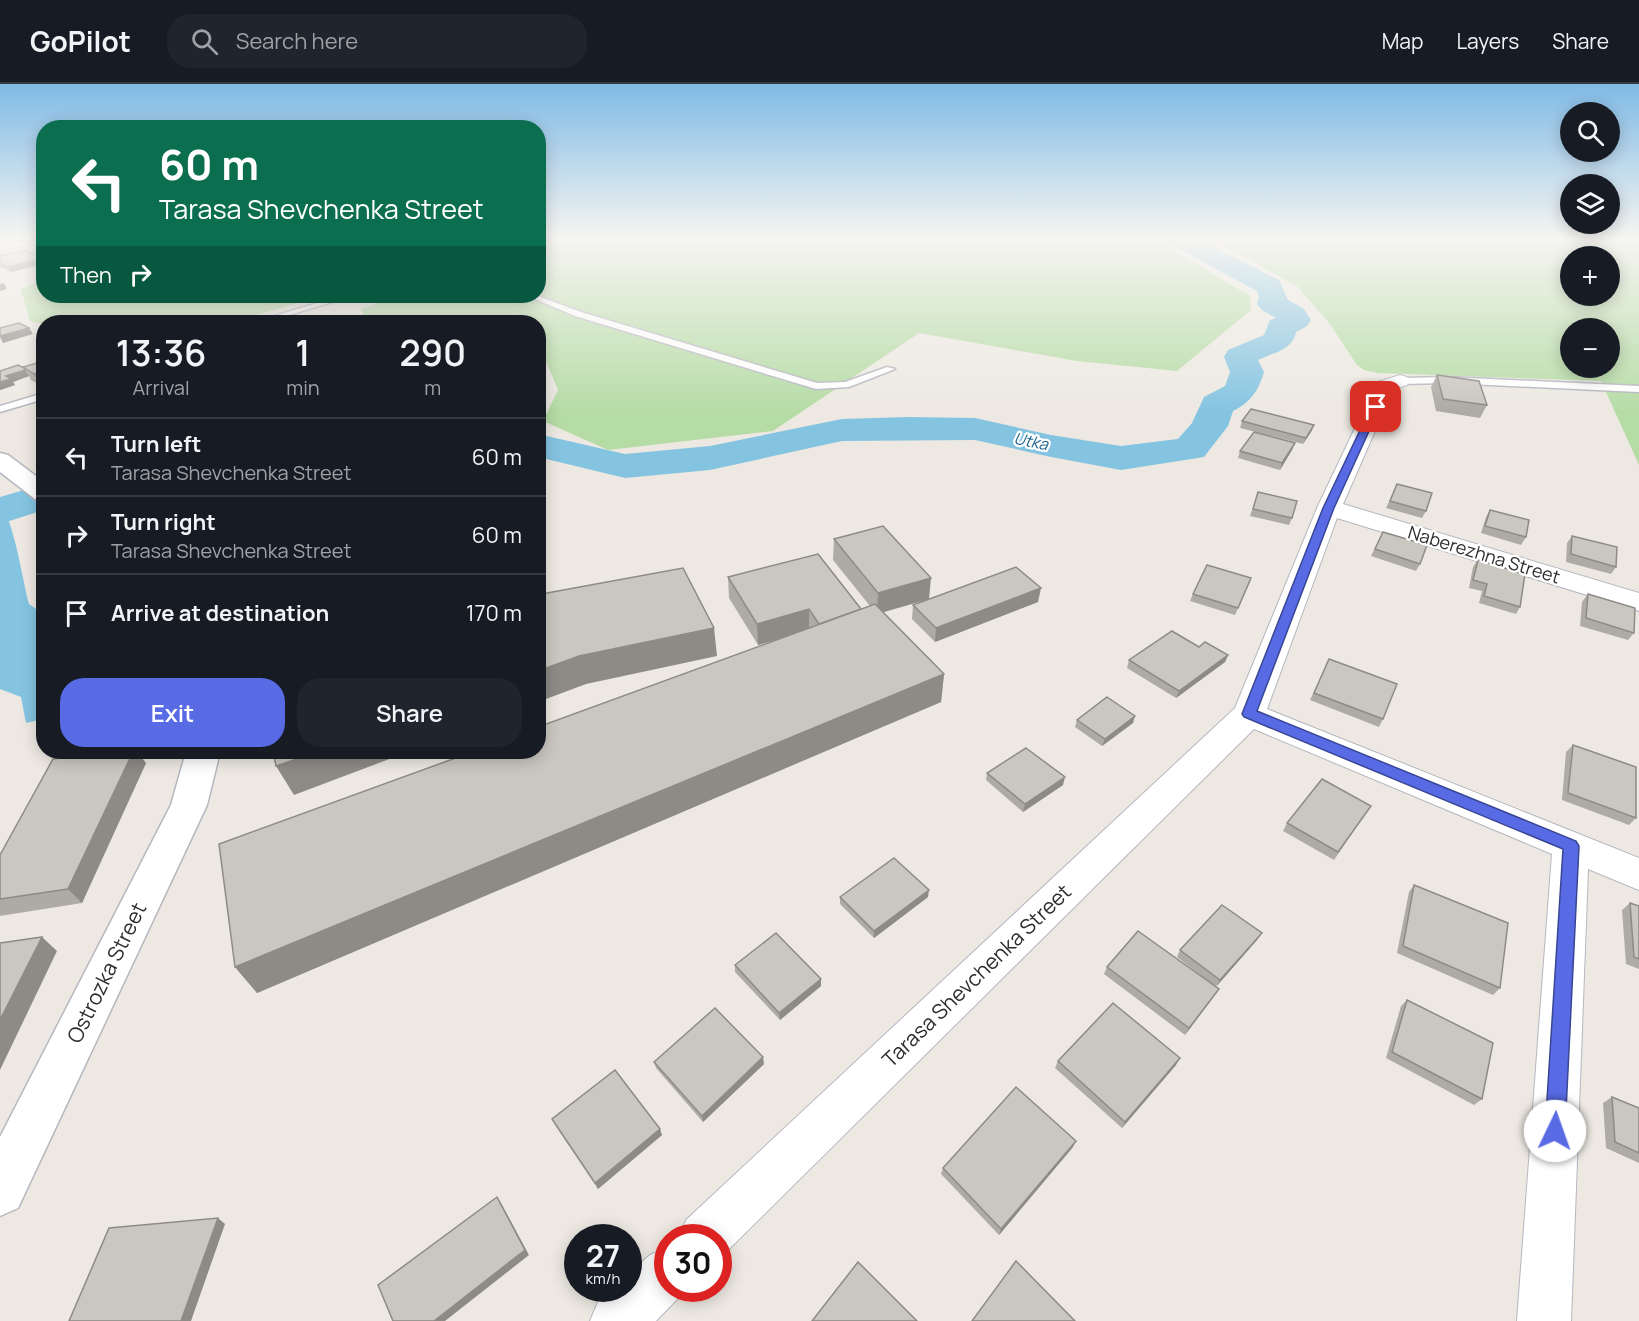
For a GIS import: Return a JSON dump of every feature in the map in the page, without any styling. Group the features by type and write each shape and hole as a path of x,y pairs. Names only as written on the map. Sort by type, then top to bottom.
{"main road":[{"path":"0,460 36,488"},
{"name":"Ostrozka Street","path":"0,1190 189,805 201,759"}],"street":[{"name":"Tarasa Shevchenka Street","path":"719,1224 1249,714 1329,508 1385,386 1400,381"},
{"name":"Naberezhna Street","path":"1329,508 1639,602"},
{"path":"1249,714 1639,874"},
{"path":"1544,1321 1571,846"},
{"path":"617,1321 654,1286"}],"lane":[{"path":"546,301 589,318 816,386 846,385 890,369"},
{"path":"282,315 324,303"},
{"path":"1400,381 1448,380 1639,389"},
{"path":"0,409 36,398"}],"green space":[{"path":"23,297 36,297 36,303 298,303 256,315 36,315 36,322 30,321"},
{"path":"546,297 1250,297 1251,310 1177,371 1077,361 919,333 773,431 608,450 546,422 546,415 558,390 546,361 546,315 364,315 360,309 378,303 546,303"},
{"path":"1306,297 1560,297 1560,306 1620,306 1620,297 1639,297 1639,465 1601,381 1378,373 1364,370 1357,365 1330,324"}],"water":[{"path":"0,505 10,523 29,604 36,609 36,721 26,723 21,697 0,689"}],"building":[{"path":"19,323 29,328 0,336 0,328"},
{"path":"36,363 36,373 34,374 23,367"},
{"path":"18,365 25,370 6,376 11,379 0,382 0,371"},
{"path":"1437,375 1479,381 1487,405 1443,399"},
{"path":"1251,409 1314,425 1306,438 1242,421"},
{"path":"1254,432 1295,443 1282,463 1240,451"},
{"path":"1397,484 1432,493 1426,511 1390,501"},
{"path":"1258,492 1297,501 1292,518 1253,509"},
{"path":"1490,510 1529,520 1526,537 1485,526"},
{"path":"883,526 931,578 878,593 834,539"},
{"path":"1383,532 1427,545 1420,564 1375,549"},
{"path":"1572,536 1617,547 1616,567 1571,554"},
{"path":"818,554 861,609 819,624 809,609 757,624 728,577"},
{"path":"1478,560 1525,574 1520,607 1484,596 1487,584 1473,580"},
{"path":"1207,565 1251,578 1238,608 1193,594"},
{"path":"1016,567 1041,588 936,628 913,605"},
{"path":"683,568 714,628 579,656 546,668 547,593"},
{"path":"1588,594 1635,608 1634,633 1586,618"},
{"path":"875,604 944,674 235,967 219,844 453,759 546,759 546,724"},
{"path":"1172,631 1199,647 1205,642 1228,655 1179,691 1129,660"},
{"path":"1329,659 1397,684 1383,719 1314,693"},
{"path":"1107,697 1135,716 1105,739 1077,720"},
{"path":"1573,745 1636,767 1636,818 1568,793"},
{"path":"1026,748 1065,777 1025,804 987,773"},
{"path":"53,759 130,759 68,889 0,899 0,855"},
{"path":"274,759 296,759 276,766"},
{"path":"1322,779 1371,806 1338,852 1287,823"},
{"path":"894,858 929,890 874,931 840,897"},
{"path":"1414,885 1508,923 1500,988 1403,946"},
{"path":"1630,903 1639,906 1639,959 1634,957"},
{"path":"1222,905 1262,933 1220,980 1180,950"},
{"path":"1138,931 1219,989 1189,1028 1107,967"},
{"path":"776,933 821,979 779,1013 735,965"},
{"path":"42,937 0,1020 0,943"},
{"path":"1407,1000 1493,1043 1482,1099 1392,1052"},
{"path":"1113,1003 1180,1058 1125,1122 1058,1061"},
{"path":"715,1008 763,1057 702,1116 654,1062"},
{"path":"615,1070 660,1129 595,1183 552,1119"},
{"path":"1016,1087 1076,1141 1001,1229 943,1168"},
{"path":"1612,1097 1639,1108 1639,1153 1615,1142"},
{"path":"497,1197 525,1250 434,1321 393,1321 378,1285"},
{"path":"218,1218 181,1321 69,1321 109,1228"},
{"path":"1016,1261 1075,1321 972,1321"},
{"path":"858,1262 917,1321 812,1321"}],"waterway":[{"name":"Utka","path":"546,447 625,466 710,458 842,430 908,428 975,429 1051,446 1121,458 1190,449 1209,426 1217,405 1234,396 1243,385 1247,372 1240,357 1261,346 1278,341 1281,327 1296,320 1293,315 1272,304 1273,297"},
{"name":"Utka","path":"0,511 36,499"}],"route":[{"path":"1376,407 1329,508 1249,714 1571,846 1555,1131"}]}
